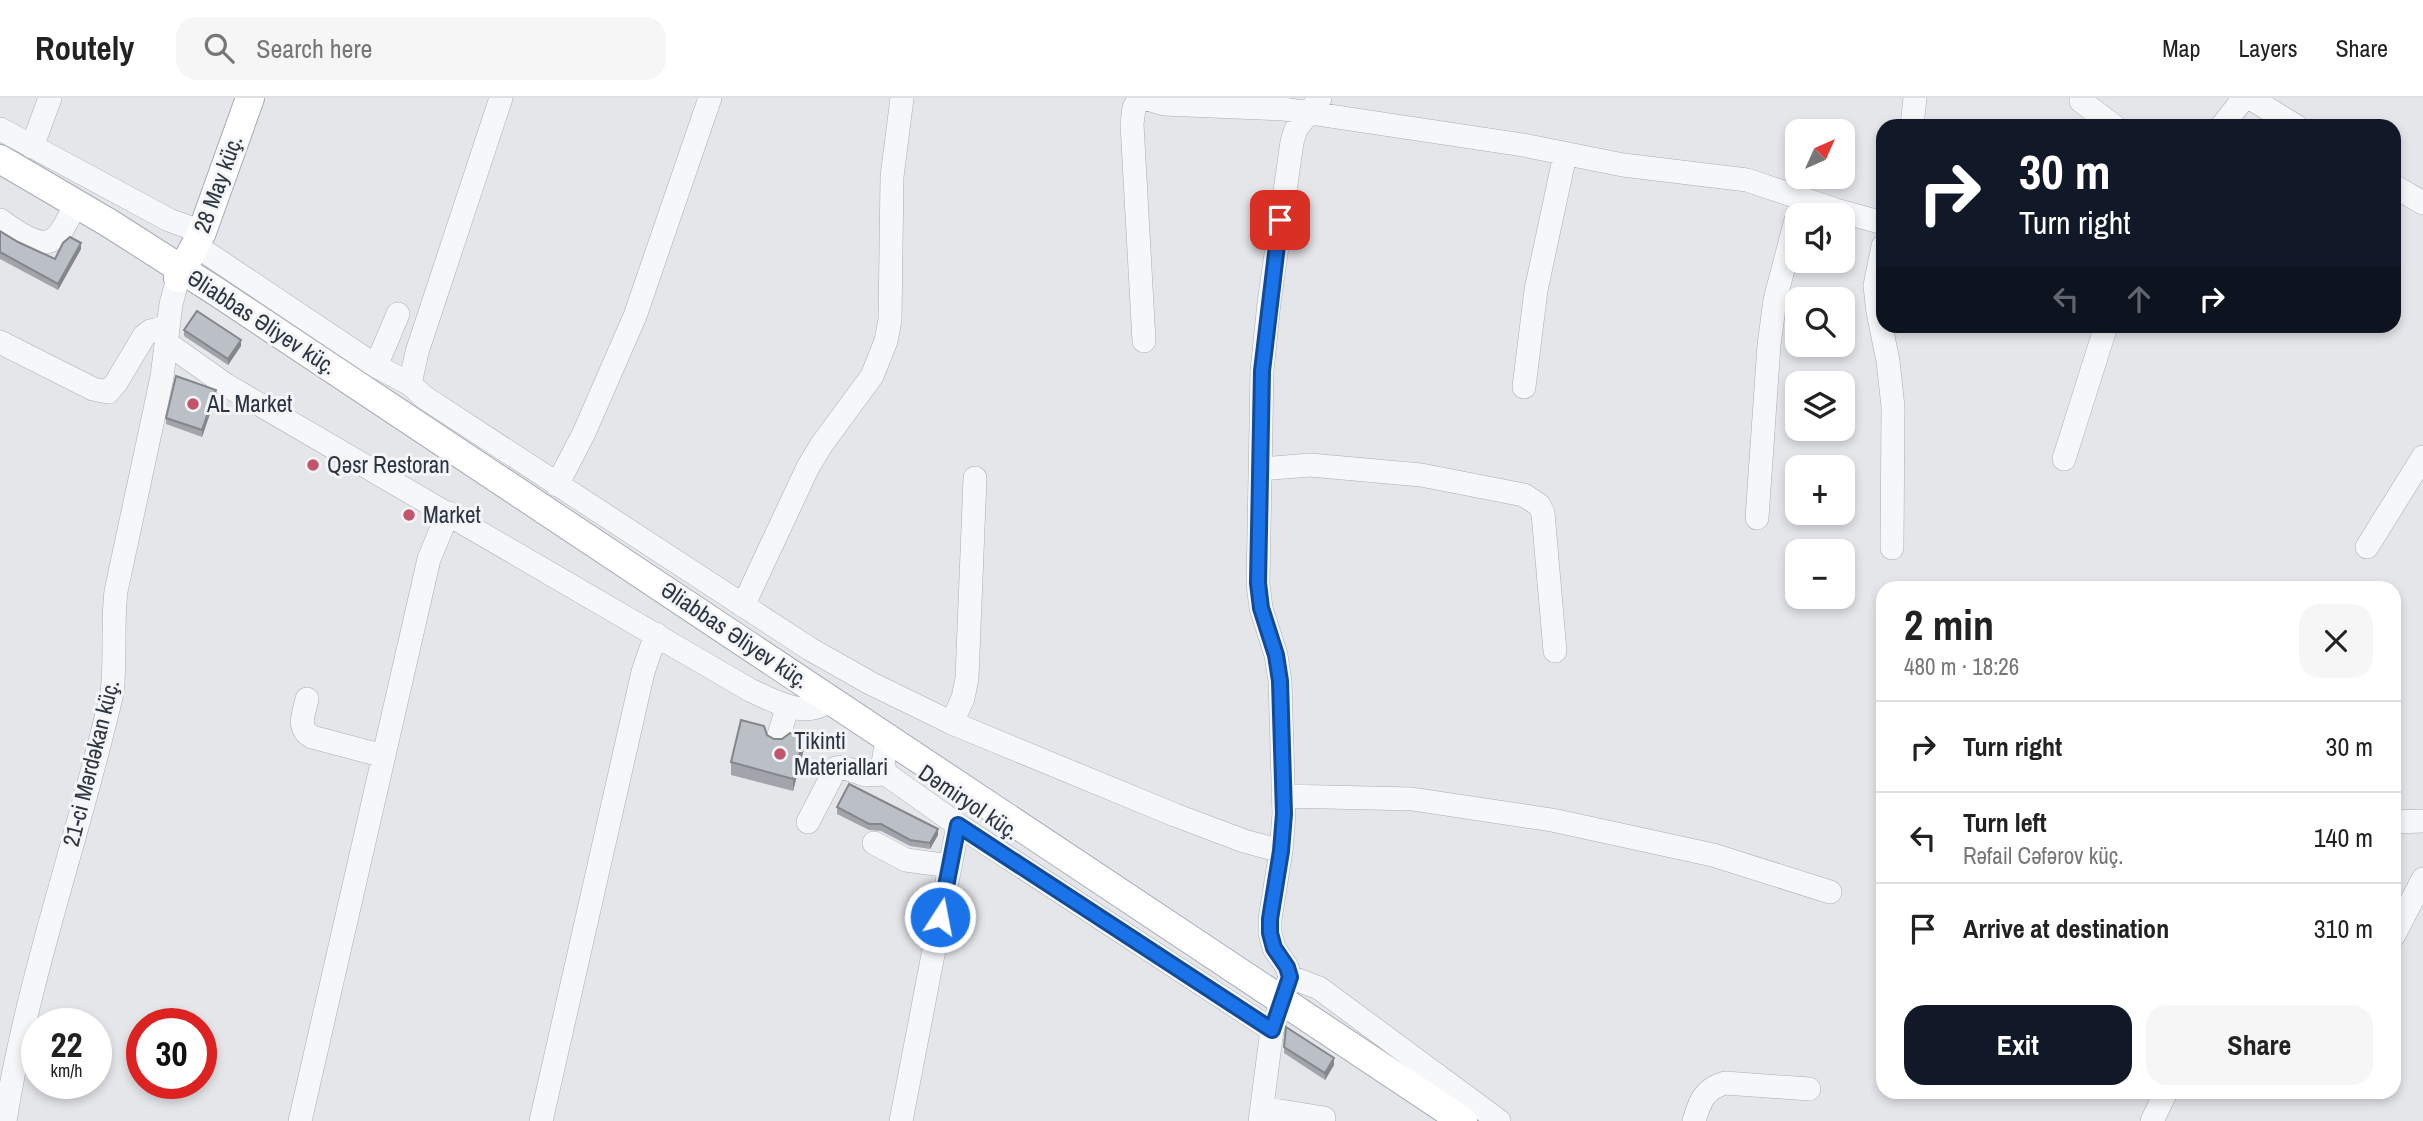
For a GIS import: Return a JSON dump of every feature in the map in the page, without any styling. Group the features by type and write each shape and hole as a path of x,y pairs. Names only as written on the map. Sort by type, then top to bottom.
{"main road":[{"name":"28 May küç.","path":"189,256 250,98"},
{"name":"Əliabbas Əliyev küç.","path":"0,159 98,216 189,256 1281,1004 1463,1121"},
{"path":"0,171 72,212 189,256"},
{"name":"Dəmiryol küç.","path":"189,256 822,705 1281,1004 1443,1121"}],"street":[{"path":"32,146 50,98"},
{"path":"410,384 417,352 501,98"},
{"path":"557,485 584,433 635,316 710,98"},
{"path":"744,606 808,467 872,376 886,341 890,320 892,177 902,98"},
{"path":"1144,341 1132,124 1135,108 1142,98 1164,104 1314,106 1565,155 1747,180 1787,203"},
{"path":"1913,119 1915,98"},
{"path":"2228,119 2244,98"},
{"path":"2250,98 2284,119"},
{"path":"2081,101 2105,119"},
{"path":"1314,106 1296,129 1292,142 1274,261 1262,371 1258,583 1261,608 1276,655 1280,681 1283,796 1281,851 1270,933 1274,948 1287,967 1261,1115 1324,1118"},
{"path":"0,130 169,220 189,256 410,384 424,397 557,485 810,649 870,683 952,723 1217,832 1281,851"},
{"path":"1524,387 1535,290 1565,155"},
{"path":"2401,190 2423,203"},
{"path":"0,220 39,242 49,242 55,238 72,212"},
{"path":"1855,217 1876,221"},
{"name":"21-ci Mərdəkan küç.","path":"5,1121 18,1054 113,693 116,591 162,377 171,304 189,256"},
{"path":"1757,519 1769,345 1775,300 1785,262"},
{"path":"376,366 398,314"},
{"path":"0,342 93,389 108,392 144,336 156,328 226,385 750,690 802,709 822,705"},
{"path":"1882,333 1893,407 1892,548"},
{"path":"2064,459 2104,333"},
{"path":"2367,547 2423,457"},
{"path":"1261,469 1310,465 1420,475 1532,499 1543,513 1555,651"},
{"path":"952,723 963,698 967,678 975,478"},
{"path":"300,1121 429,559 448,513"},
{"path":"541,1121 643,672 656,634"},
{"path":"307,699 301,726 305,733 384,756"},
{"path":"778,738 788,706"},
{"path":"886,746 883,763 886,774"},
{"path":"808,822 836,768 842,767 866,775 886,774 958,825 1281,1004"},
{"path":"1283,796 1412,799 1539,818 1713,855 1830,892"},
{"path":"2401,822 2423,821"},
{"path":"901,1121 958,825"},
{"path":"874,843 906,860 950,866"},
{"path":"2401,921 2423,879"},
{"path":"1281,1004 1319,988 1499,1121"},
{"path":"1694,1121 1705,1093 1712,1087 1725,1083 1810,1089"},
{"path":"2152,1121 2163,1099"}],"building":[{"path":"0,231 55,259 63,243 70,237 81,243 58,284 0,252"},
{"path":"197,311 241,340 228,359 184,330"},
{"path":"176,376 216,390 202,430 166,418"},
{"path":"741,720 764,726 767,735 774,739 782,739 790,733 804,737 793,779 731,762"},
{"path":"849,784 938,829 930,843 910,840 881,824 869,824 837,807"},
{"path":"1286,1027 1334,1058 1325,1073 1284,1047"}],"place":[{"name":"AL Market","path":"193,404"},
{"name":"Qəsr Restoran","path":"313,465"},
{"name":"Market","path":"409,515"},
{"name":"Tikinti Materiallari","path":"780,754"}],"route":[{"path":"940,917 958,825 1272,1030 1290,977 1287,967 1274,948 1270,933 1284,814 1280,681 1276,655 1261,608 1258,583 1262,371 1280,220"}]}
